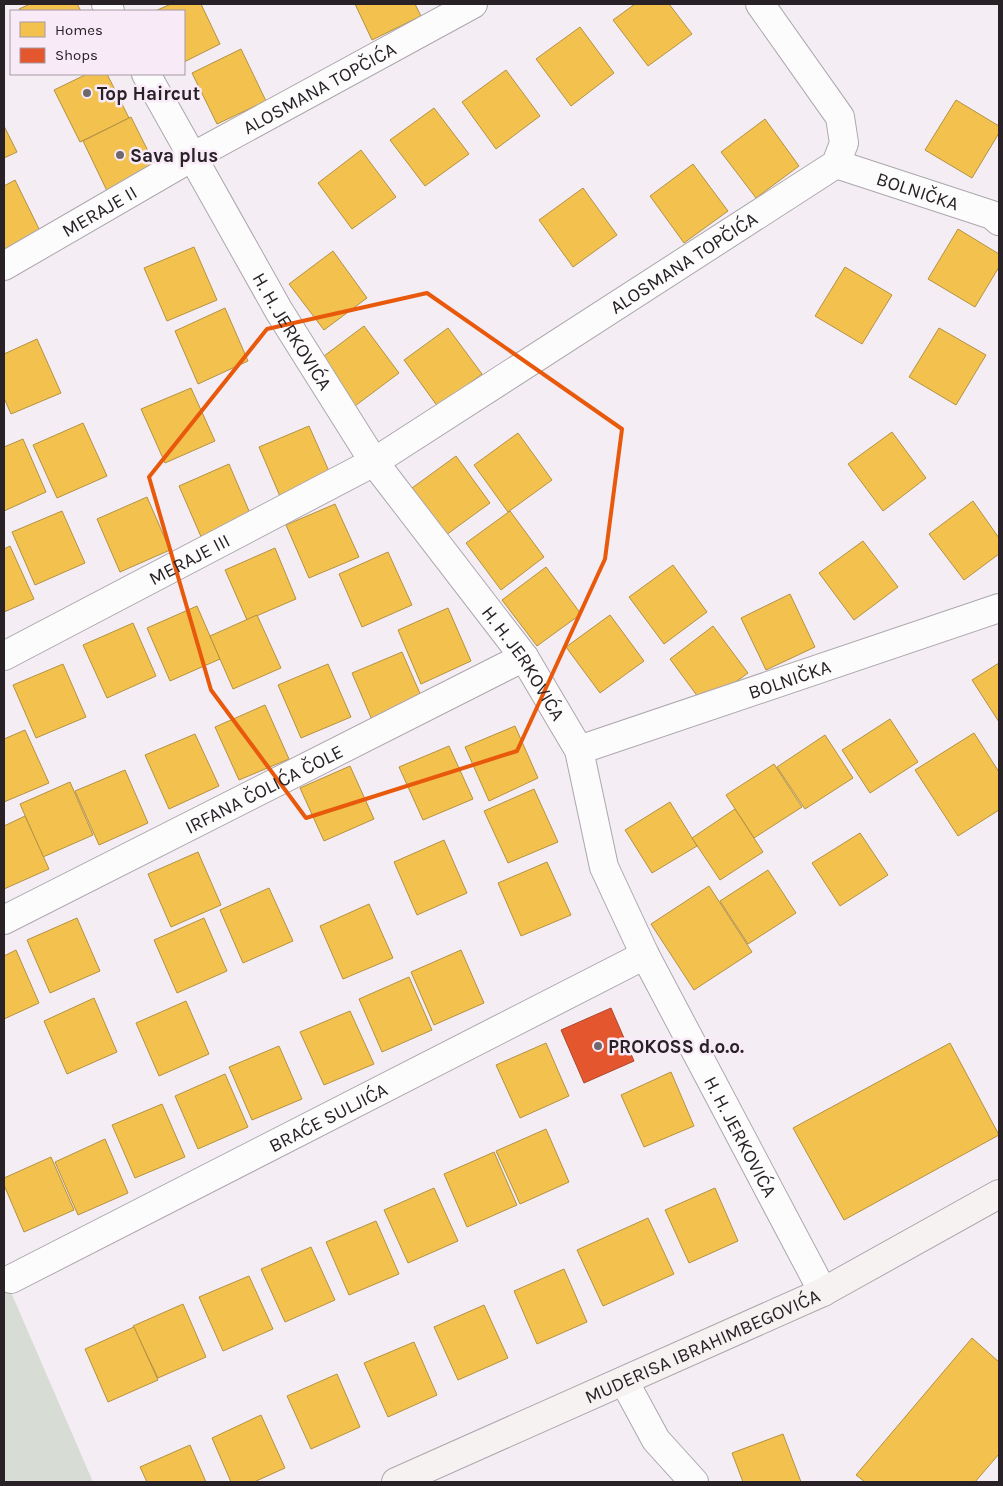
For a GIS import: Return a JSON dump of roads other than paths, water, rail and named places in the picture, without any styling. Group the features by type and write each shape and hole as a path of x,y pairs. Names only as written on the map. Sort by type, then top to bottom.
{"main road":[{"name":"MUDERISA IBRAHIMBEGOVIĆA","path":"396,1482 822,1292 999,1194"}],"street":[{"name":"ALOSMANA TOPČIĆA","path":"194,156 473,4"},
{"path":"760,4 840,118 844,143 836,164"},
{"name":"H. H. JERKOVIĆA","path":"147,75 194,156 279,311 374,462 524,656 580,750 604,867 645,955 822,1292"},
{"name":"MERAJE II","path":"4,266 194,156"},
{"name":"ALOSMANA TOPČIĆA","path":"374,462 836,164"},
{"name":"BOLNIČKA","path":"836,164 992,216 999,221"},
{"name":"MERAJE III","path":"4,656 374,462"},
{"name":"BOLNIČKA","path":"580,750 999,608"},
{"name":"IRFANA ČOLIĆA ČOLE","path":"4,920 524,656"},
{"name":"BRAĆE SULJIĆA","path":"11,1279 645,955"},
{"path":"624,1381 656,1440 694,1482"}],"place":[{"name":"Top Haircut","path":"87,93"},
{"name":"Sava plus","path":"120,155"},
{"name":"PROKOSS d.o.o.","path":"598,1046"}]}
